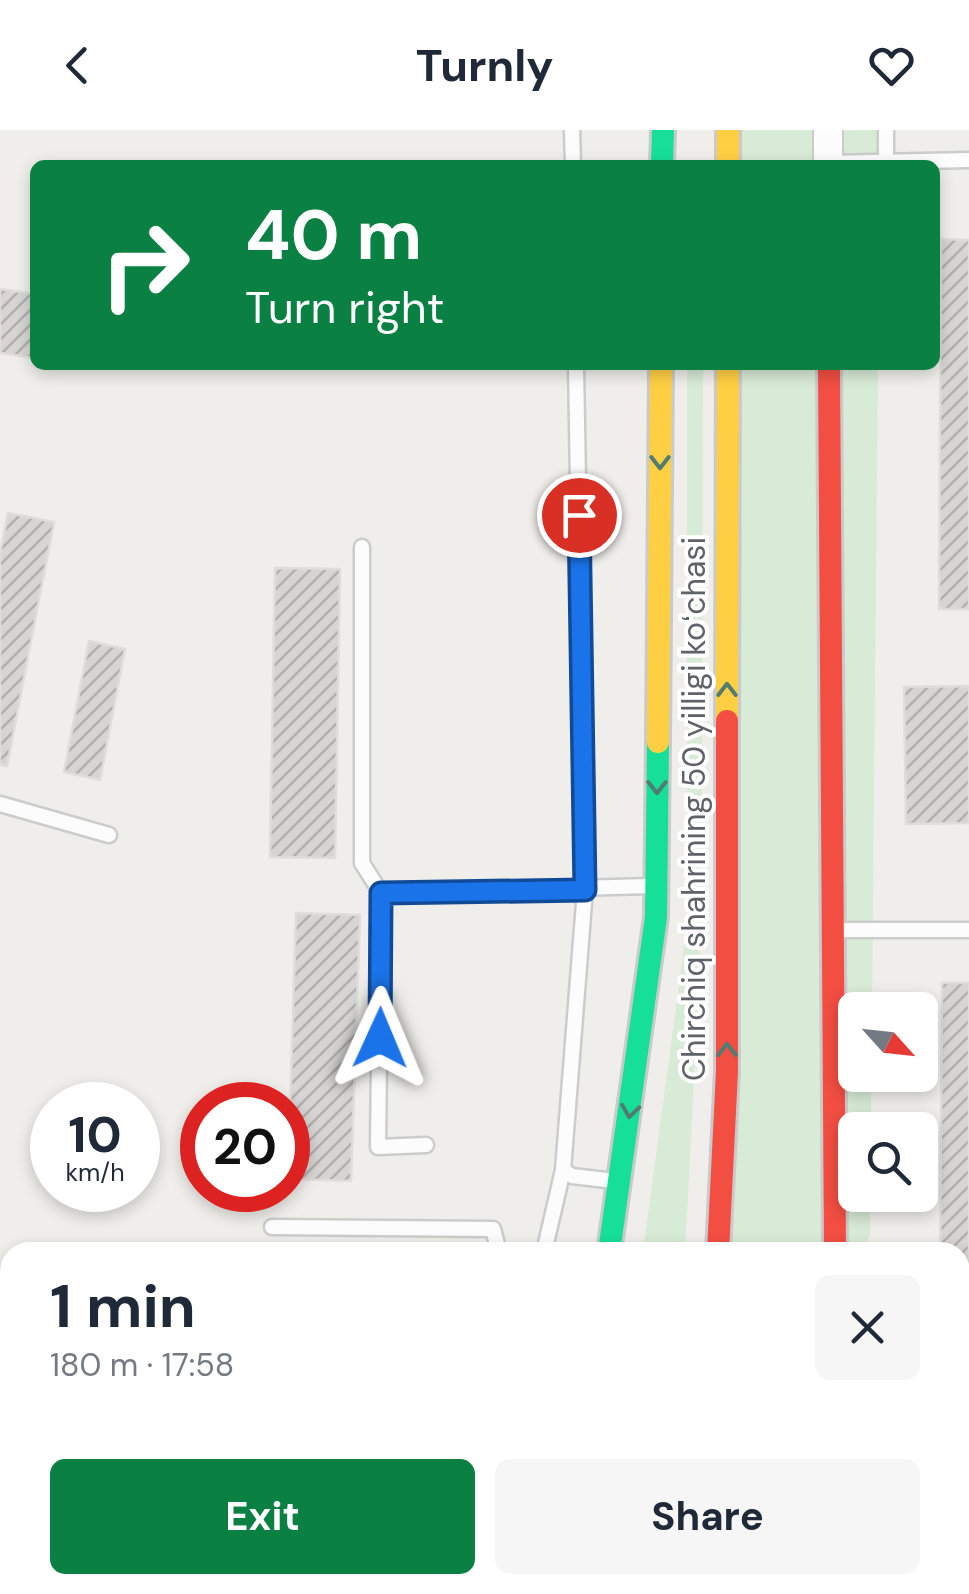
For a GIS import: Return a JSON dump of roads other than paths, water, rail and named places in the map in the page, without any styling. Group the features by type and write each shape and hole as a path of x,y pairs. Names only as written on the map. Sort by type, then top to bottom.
{"main road":[{"path":"662,160 663,130"},
{"path":"728,130 728,160"},
{"name":"Chirchiq shahrining 50 yilligi koʻchasi","path":"611,1242 656,917 661,370"},
{"name":"Chirchiq shahrining 50 yilligi koʻchasi","path":"718,1242 726,1072 728,370"},
{"path":"829,370 835,1242"}],"street":[{"path":"828,130 828,160"}],"lane":[{"path":"572,130 573,160"},
{"path":"886,130 886,160"},
{"path":"940,161 969,160"},
{"path":"546,1242 563,1170 585,890 576,370"},
{"path":"362,547 362,863 381,893 378,1147 426,1146"},
{"path":"0,804 109,834"},
{"path":"381,893 657,886"},
{"path":"833,930 969,930"},
{"path":"563,1170 572,1176 620,1181"},
{"path":"272,1227 494,1229 497,1242"}]}
